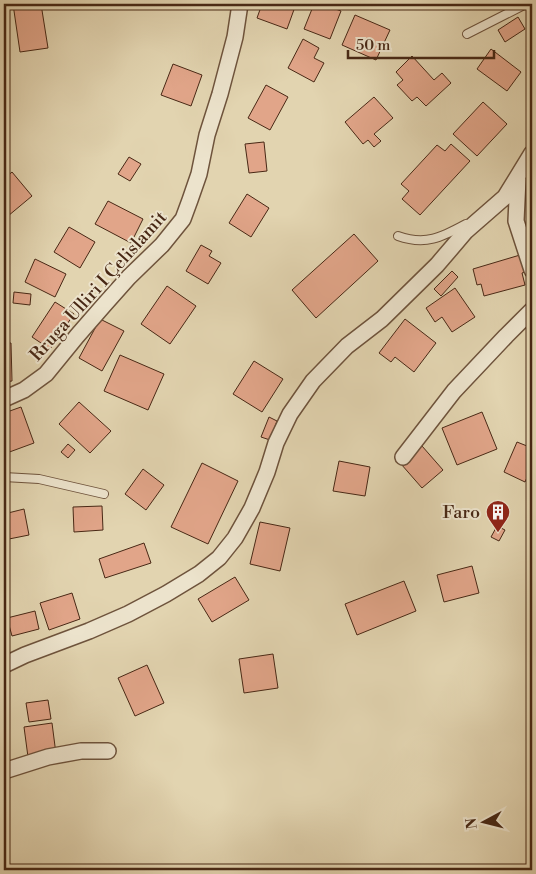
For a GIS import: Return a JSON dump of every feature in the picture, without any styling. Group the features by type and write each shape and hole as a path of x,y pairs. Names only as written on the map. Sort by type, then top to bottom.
{"street":[{"name":"Rruga Ulliri I Çelislamit","path":"4,399 24,390 46,374 104,305 162,245 183,219 199,174 207,135 235,38 240,4"},
{"path":"4,665 128,614 166,594 198,574 218,558 235,538 252,508 267,472 276,442 290,414 314,381 348,346 394,308 466,231 505,197 532,153"},
{"path":"518,178 516,221 532,270"},
{"path":"403,457 454,391 532,310"},
{"path":"4,771 48,757 82,751 108,751"}],"lane":[{"path":"467,34 526,4"},
{"path":"398,236 410,240 428,240 446,235 491,210"},
{"path":"4,477 39,479 104,494"}],"building":[{"path":"13,4 41,4 48,48 20,52"},
{"path":"262,4 296,4 287,29 257,18"},
{"path":"314,4 322,4 341,11 330,39 304,29"},
{"path":"438,4 474,4 474,5 438,9"},
{"path":"355,15 390,30 376,60 342,45"},
{"path":"518,17 525,29 505,42 498,30"},
{"path":"303,39 319,48 314,58 324,63 314,82 288,68"},
{"path":"491,49 521,72 507,91 477,69"},
{"path":"412,56 434,80 442,73 451,83 426,106 417,97 412,101 397,85 403,80 396,72"},
{"path":"173,64 202,75 191,106 161,95"},
{"path":"266,85 288,97 270,130 248,118"},
{"path":"374,97 393,118 374,134 381,141 374,147 368,140 363,144 345,122"},
{"path":"483,102 507,124 477,156 453,134"},
{"path":"264,142 267,171 249,173 245,144"},
{"path":"451,144 470,161 420,215 402,199 409,191 401,184 437,145 445,151"},
{"path":"129,157 141,164 130,181 118,174"},
{"path":"12,172 32,196 8,216 4,211 4,179"},
{"path":"247,194 269,208 251,237 229,223"},
{"path":"108,201 143,219 131,243 95,224"},
{"path":"69,227 95,242 80,268 54,252"},
{"path":"354,234 378,261 316,318 292,290"},
{"path":"201,245 212,251 209,256 221,263 208,284 186,271"},
{"path":"520,255 525,272 522,273 525,285 484,296 481,284 477,285 473,269"},
{"path":"35,259 66,274 55,297 25,282"},
{"path":"452,271 458,277 441,296 434,289"},
{"path":"167,286 196,306 170,344 141,324"},
{"path":"455,288 475,317 452,332 442,317 435,322 426,308"},
{"path":"14,292 31,294 30,305 13,303"},
{"path":"4,301 7,301 9,327 4,328"},
{"path":"55,302 74,314 50,349 32,337"},
{"path":"100,319 124,331 102,371 79,358"},
{"path":"405,319 436,343 414,372 395,357 391,362 379,353"},
{"path":"4,343 11,343 12,381 4,382"},
{"path":"120,355 164,374 148,410 104,391"},
{"path":"254,361 283,379 262,412 233,394"},
{"path":"79,402 111,431 90,453 59,424"},
{"path":"21,407 34,443 4,454 4,420 9,419 7,412"},
{"path":"482,412 497,449 457,465 442,428"},
{"path":"269,417 277,421 270,440 261,437"},
{"path":"517,442 532,448 532,466 525,482 504,472"},
{"path":"68,444 75,450 68,458 61,452"},
{"path":"422,446 443,470 422,488 401,464"},
{"path":"339,461 370,467 365,496 333,491"},
{"path":"202,463 238,481 208,544 171,527"},
{"path":"143,469 164,485 146,510 125,494"},
{"path":"102,506 103,530 74,532 73,507"},
{"path":"24,509 29,535 4,540 4,514"},
{"path":"260,522 290,528 280,571 250,564"},
{"name":"Faro","path":"497,526 505,530 499,541 491,537"},
{"path":"144,543 151,563 105,578 99,559"},
{"path":"472,566 479,593 444,602 437,575"},
{"path":"235,577 249,600 212,622 198,599"},
{"path":"404,581 416,611 357,635 345,604"},
{"path":"72,593 80,619 49,630 40,603"},
{"path":"35,611 39,629 12,636 7,618"},
{"path":"273,654 278,688 244,693 239,659"},
{"path":"147,665 164,703 135,716 118,678"},
{"path":"48,700 51,719 29,722 26,703"},
{"path":"52,723 56,754 28,757 24,727"}],"place":[{"name":"Faro","path":"498,533"}]}
